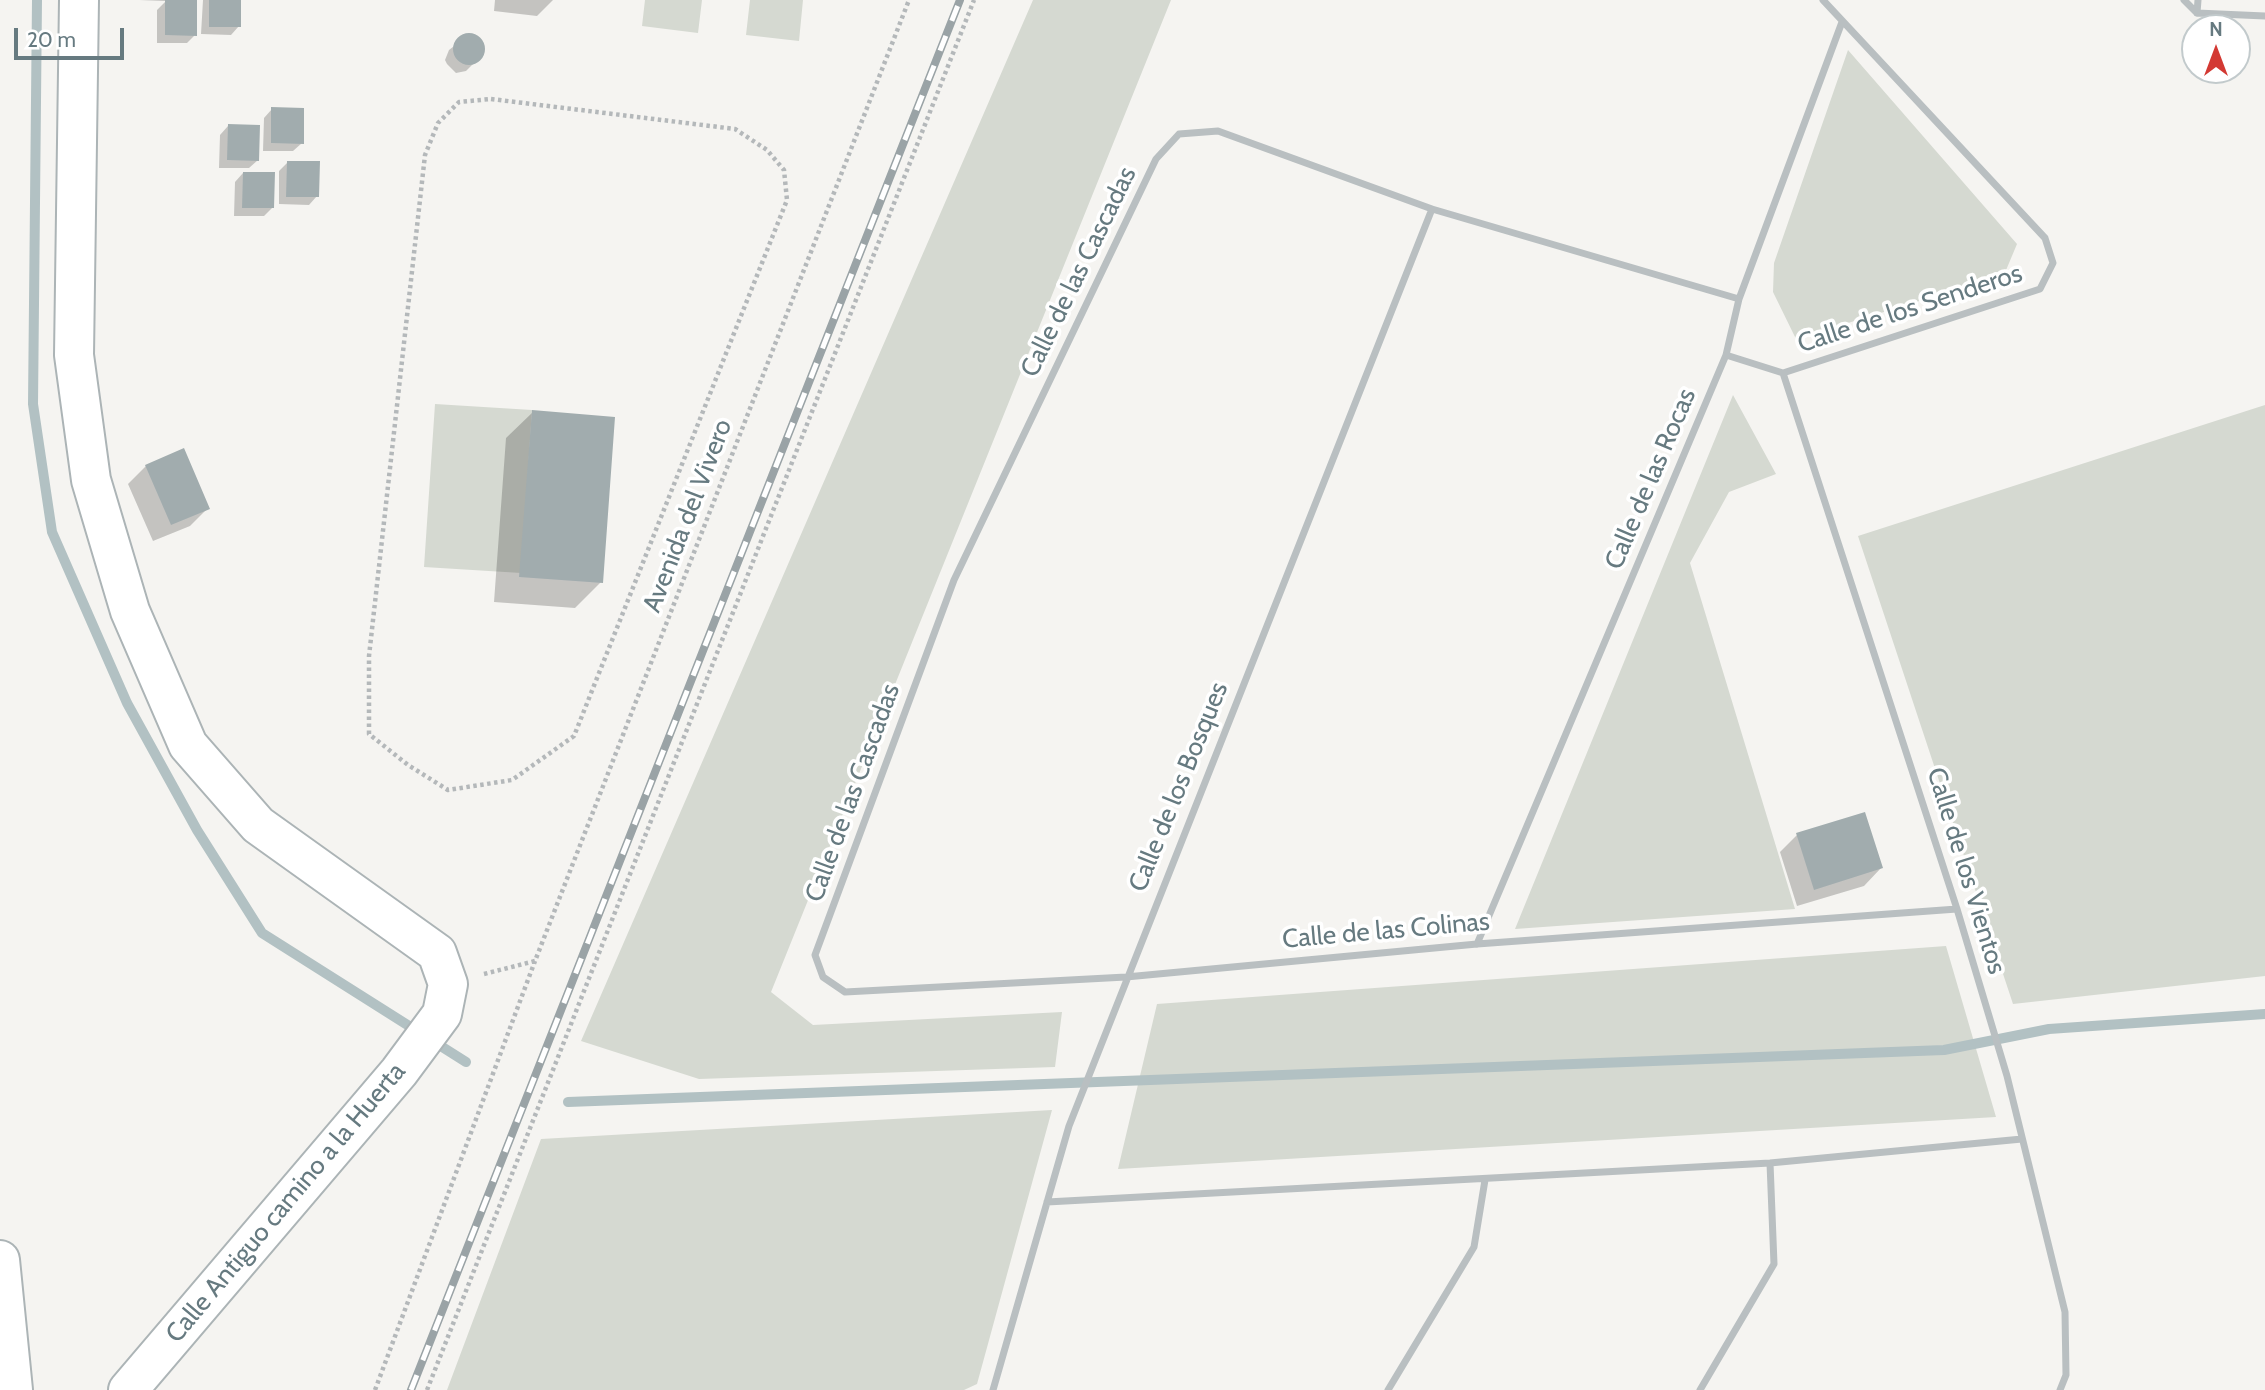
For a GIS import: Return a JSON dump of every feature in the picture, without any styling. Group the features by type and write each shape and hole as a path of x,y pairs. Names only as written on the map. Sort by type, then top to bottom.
{"street":[{"path":"79,0 74,355 91,480 130,611 188,745 258,825 437,953 445,999"},
{"path":"1823,0 1842,22"},
{"path":"2184,0 2197,13 2265,16"},
{"path":"2197,0 2197,13"},
{"name":"Calle de los Senderos","path":"1726,355 1783,373 2040,289 2053,263 2045,238 1842,22"},
{"name":"Calle de las Rocas","path":"1477,944 1726,355 1739,299 1842,22"},
{"name":"Calle de las Cascadas","path":"823,977 815,955 954,580 1156,159 1179,134 1219,131 1432,209 1739,299"},
{"name":"Calle de los Bosques","path":"993,1390 1069,1126 1126,976 1432,209"},
{"name":"Calle de los Vientos","path":"1783,373 1957,909 2007,1076 2066,1312 2066,1375 2060,1390"},
{"name":"Calle de las Colinas","path":"823,977 845,992 1126,976 1477,944 1957,909"},
{"name":"Calle Antiguo camino a la Huerta","path":"128,1390 399,1072 445,999"},
{"path":"1047,1202 1770,1163 2022,1139"},
{"path":"1700,1390 1774,1264 1770,1163"},
{"path":"1388,1390 1474,1247 1485,1180"},
{"path":"0,1260 13,1390"}],"path":[{"name":"Avenida del Vivero","path":"375,1390 538,953 909,0"},
{"path":"427,1390 974,0"},
{"path":"491,99 736,129 766,150 784,170 787,200 575,736 512,780 448,790 408,765 369,734 369,656 425,155 438,123 459,102 491,99"},
{"path":"445,999 535,961 538,953"}],"shaded area":[{"path":"645,0 702,0 698,33 642,26"},
{"path":"750,0 803,0 799,41 746,35"},
{"path":"1033,0 1171,0 771,992 813,1025 1062,1012 1055,1067 699,1079 581,1041"},
{"path":"1848,50 2017,244 2004,275 1796,339 1773,292 1774,263"},
{"path":"1733,395 1776,474 1729,492 1690,563 1795,909 1515,929"},
{"path":"435,404 532,410 521,573 424,567"},
{"path":"2265,405 2265,976 2013,1004 1858,536"},
{"path":"1946,946 1996,1117 1118,1169 1157,1004"},
{"path":"1052,1110 977,1384 964,1390 447,1390 541,1139"}],"building":[{"path":"165,0 197,0 197,36 165,35"},
{"path":"209,0 241,0 241,27 209,27"},
{"path":"469,33 480,38 485,49 480,60 469,65 458,60 453,49 458,38"},
{"path":"271,107 304,108 304,144 271,143"},
{"path":"228,124 260,125 259,161 227,160"},
{"path":"287,161 320,161 319,197 286,197"},
{"path":"243,172 275,172 274,208 242,208"},
{"path":"532,410 615,417 603,583 519,577"},
{"path":"184,448 210,509 171,525 145,465"},
{"path":"1865,812 1883,868 1814,890 1796,833"}],"waterway":[{"path":"37,0 33,404 52,532 127,703 197,830 262,933 466,1062"},
{"path":"568,1102 1944,1050 2049,1029 2265,1014"}],"railway":[{"path":"411,1390 960,0"}]}
